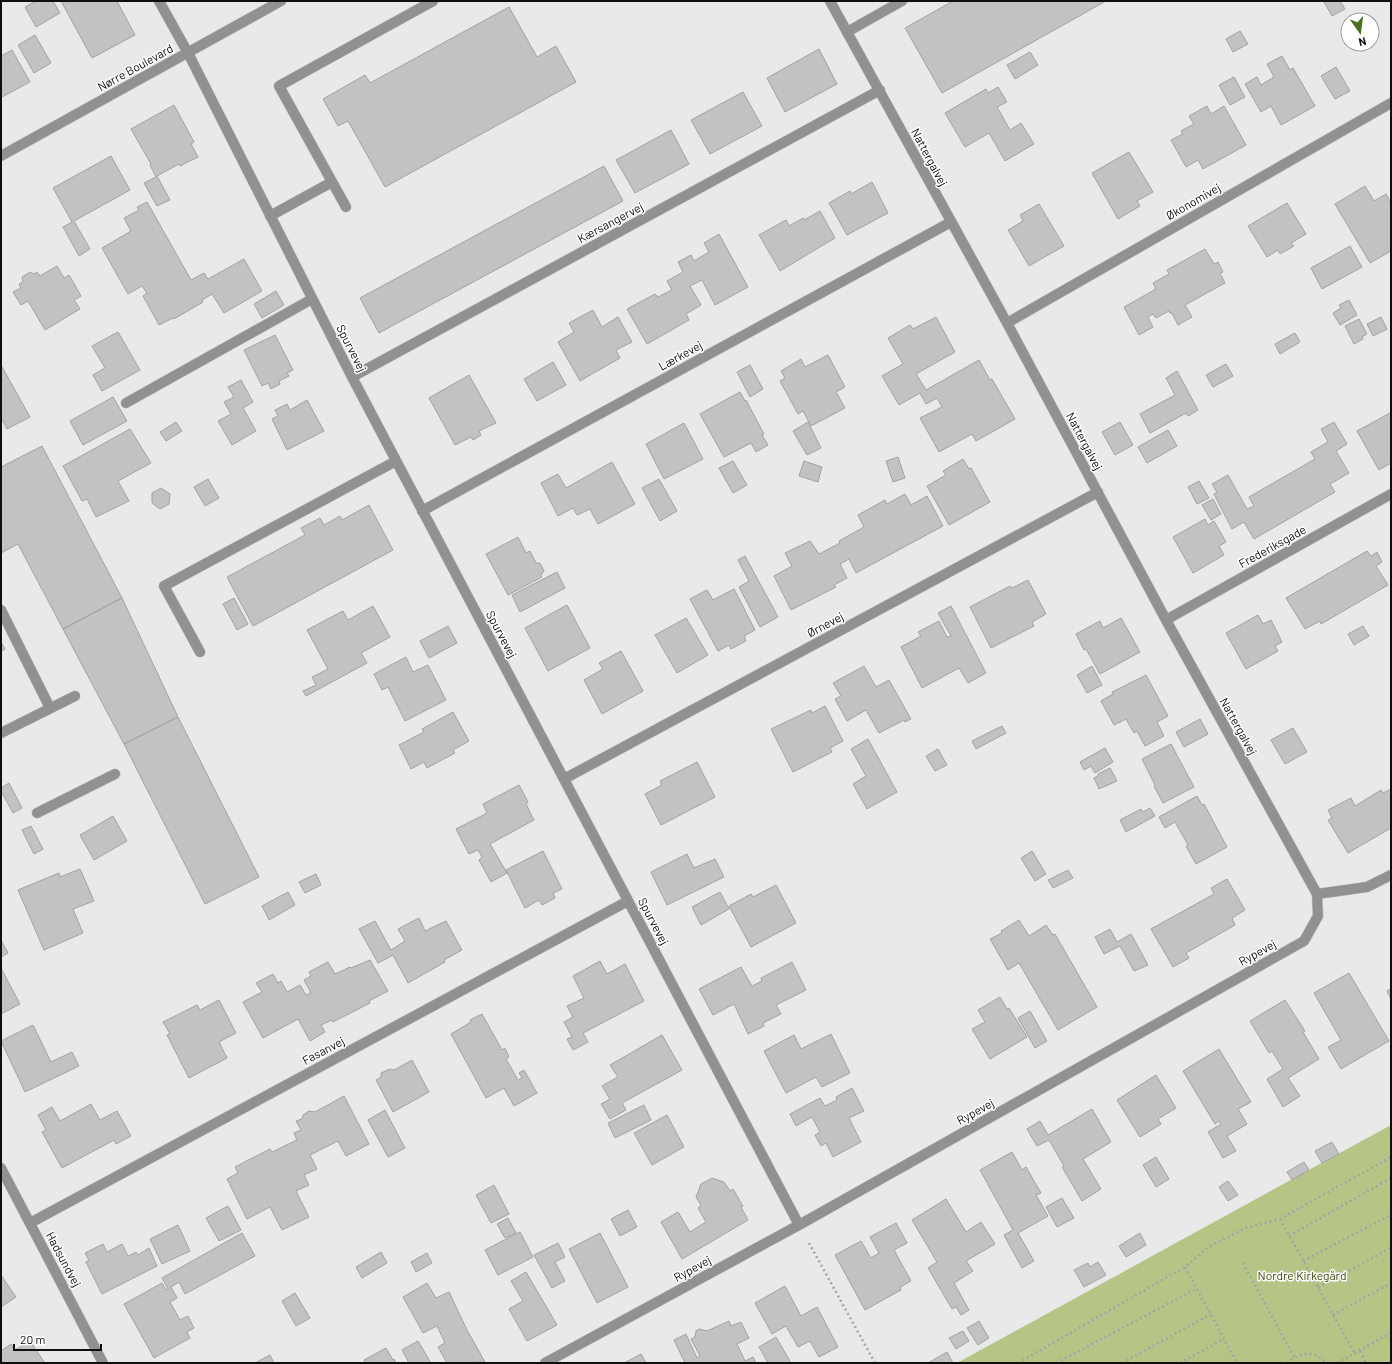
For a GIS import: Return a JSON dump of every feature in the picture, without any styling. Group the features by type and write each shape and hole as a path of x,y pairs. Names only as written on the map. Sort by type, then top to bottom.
{"street":[{"name":"Spurvevej","path":"159,1 188,53 312,299 422,511 799,1225"},
{"name":"Nørre Boulevard","path":"1,156 281,1"},
{"path":"346,207 279,86 433,1"},
{"name":"Nattergalvej","path":"830,1 1007,323 1166,620 1317,894"},
{"path":"847,32 902,1"},
{"name":"Kærsangervej","path":"352,377 880,90"},
{"name":"Økonomivej","path":"1007,323 1391,102"},
{"path":"270,216 332,182"},
{"name":"Lærkevej","path":"422,511 951,222"},
{"path":"126,403 312,299"},
{"path":"200,652 164,586 396,461"},
{"name":"Ørnevej","path":"564,779 1098,492"},
{"name":"Frederiksgade","path":"1166,620 1391,494"},
{"path":"1,610 50,708"},
{"path":"1,733 75,696"},
{"path":"37,812 115,774"},
{"path":"1317,894 1367,887 1391,875"},
{"name":"Rypevej","path":"545,1363 799,1225 1304,941 1318,916 1317,894"},
{"name":"Fasanvej","path":"30,1223 628,901"},
{"name":"Hadsundvej","path":"1,1168 104,1363"}],"path":[{"path":"1018,1363 1185,1267 1210,1246 1246,1228 1280,1219 1391,1157"},
{"path":"1289,1236 1391,1178"},
{"path":"1303,1261 1391,1215"},
{"path":"1280,1219 1354,1354"},
{"path":"799,1225 876,1363"},
{"path":"1318,1287 1391,1248"},
{"path":"1242,1263 1294,1357"},
{"path":"1185,1267 1237,1363"},
{"path":"1333,1315 1391,1283"},
{"path":"1056,1363 1196,1288"},
{"path":"1122,1363 1211,1314"},
{"path":"1337,1363 1391,1334"},
{"path":"1180,1363 1224,1339"},
{"path":"1360,1351 1366,1363"},
{"path":"1287,1363 1294,1357 1304,1354 1314,1355 1323,1359 1326,1363"}],"green space":[{"name":"Nordre Kirkegård","path":"1391,1125 1391,1363 957,1363"}],"building":[{"path":"36,1 53,1 60,13 36,27 25,7"},
{"path":"61,1 117,1 135,35 92,58"},
{"path":"953,1 1106,1 942,93 905,28"},
{"path":"1340,1 1345,9 1332,16 1324,2"},
{"path":"509,7 537,57 556,46 576,82 385,187 348,121 338,126 323,99 365,75 370,83"},
{"path":"1240,31 1248,44 1233,52 1226,39"},
{"path":"35,35 51,63 34,73 18,45"},
{"path":"819,49 837,84 785,112 767,78"},
{"path":"12,50 30,82 2,97 1,56"},
{"path":"1030,52 1038,65 1015,79 1007,65"},
{"path":"1282,56 1290,70 1293,68 1315,106 1281,125 1271,106 1261,112 1245,84 1257,77 1261,85 1274,77 1267,64"},
{"path":"1336,67 1350,91 1335,99 1321,76"},
{"path":"1234,77 1245,97 1230,105 1219,85"},
{"path":"998,87 1007,102 997,107 1010,130 1021,123 1034,144 1005,161 989,133 965,147 945,113 986,89 988,93"},
{"path":"743,92 762,126 710,154 691,120"},
{"path":"174,105 194,142 191,144 198,157 180,166 179,164 157,176 170,200 157,206 144,183 156,177 150,165 151,164 131,129"},
{"path":"1207,106 1211,114 1224,106 1246,145 1203,169 1198,160 1186,167 1171,140 1183,134 1181,131 1194,124 1189,116"},
{"path":"671,130 689,164 635,193 616,160"},
{"path":"1129,152 1153,192 1137,201 1140,206 1118,219 1092,173"},
{"path":"111,156 130,190 74,221 90,249 79,256 63,227 72,222 53,188"},
{"path":"604,166 623,201 379,333 360,298"},
{"path":"872,182 888,213 847,235 829,203 850,191 851,194"},
{"path":"1365,186 1374,201 1386,194 1391,203 1391,251 1370,263 1335,204"},
{"path":"147,202 191,280 204,273 208,279 244,259 262,291 224,313 212,294 202,300 203,302 174,319 173,318 159,325 143,296 147,293 142,286 128,294 102,248 131,231 124,218 139,210 137,207"},
{"path":"1287,203 1306,234 1291,243 1294,246 1280,254 1278,250 1267,257 1248,226"},
{"path":"1039,204 1064,246 1029,266 1008,230 1023,221 1020,215"},
{"path":"820,211 835,238 780,271 759,235 786,220 789,226"},
{"path":"719,234 748,287 715,305 702,280 690,286 701,305 686,314 689,320 647,344 627,309 655,294 658,297 672,290 667,281 683,272 678,262 691,255 694,261 709,252 704,243"},
{"path":"1350,246 1362,267 1322,289 1311,268"},
{"path":"1205,249 1214,264 1218,262 1223,272 1220,273 1225,283 1185,305 1192,317 1178,325 1172,313 1169,311 1156,318 1153,314 1148,317 1153,327 1139,335 1124,307 1156,289 1153,283 1169,274 1167,270"},
{"path":"57,266 64,278 69,275 81,296 74,300 80,309 45,330 28,301 21,305 13,292 21,288 19,284 23,282 22,277 30,272 34,274 37,272 40,276"},
{"path":"276,291 284,305 262,318 254,304"},
{"path":"1349,300 1357,315 1340,325 1333,313 1341,308 1339,305"},
{"path":"593,310 602,327 618,317 632,342 616,350 620,358 580,381 558,342 574,332 569,323"},
{"path":"936,317 955,352 916,374 926,390 979,360 990,380 992,379 1015,419 976,441 972,434 939,452 920,418 942,407 937,398 926,404 920,393 899,405 882,376 903,364 888,338 910,325 913,329"},
{"path":"1381,317 1387,329 1373,336 1367,324"},
{"path":"1359,319 1367,334 1362,337 1363,339 1354,344 1345,326"},
{"path":"118,332 140,370 102,391 93,375 105,368 92,346"},
{"path":"1295,333 1300,342 1280,354 1275,344"},
{"path":"275,335 293,370 287,373 289,376 279,381 280,384 271,389 268,383 262,386 244,350"},
{"path":"828,355 845,387 836,392 845,408 811,426 803,411 798,414 780,381 785,378 781,371 801,359 805,367"},
{"path":"553,362 566,385 537,401 524,379"},
{"path":"1226,364 1233,376 1213,387 1206,375"},
{"path":"1,365 30,417 7,429 1,418"},
{"path":"750,365 763,389 750,397 737,372"},
{"path":"1177,371 1198,410 1188,416 1186,413 1150,433 1140,414 1175,395 1166,378"},
{"path":"469,375 496,423 479,431 481,435 473,440 471,437 455,445 429,398"},
{"path":"241,380 253,402 243,408 256,431 232,445 218,421 231,414 224,402 234,397 228,387"},
{"path":"740,392 745,401 746,400 764,434 762,435 768,445 756,452 751,443 724,457 700,414"},
{"path":"113,397 127,421 83,445 70,421"},
{"path":"307,400 324,431 287,450 272,419 278,416 275,410 287,404 290,410"},
{"path":"1390,413 1391,463 1379,470 1357,431"},
{"path":"176,422 182,431 166,441 160,432"},
{"path":"808,422 821,448 807,455 793,431"},
{"path":"1120,422 1133,445 1115,455 1102,432"},
{"path":"1334,422 1347,444 1336,451 1349,473 1330,484 1335,492 1254,539 1244,522 1232,529 1214,494 1217,492 1212,484 1228,475 1247,509 1254,506 1249,497 1315,459 1311,452 1328,442 1321,429"},
{"path":"684,423 703,459 664,479 646,444"},
{"path":"130,429 151,463 118,481 129,501 96,517 87,499 82,501 63,466"},
{"path":"1168,430 1177,446 1147,463 1138,447"},
{"path":"42,446 122,598 63,629 18,544 1,553 1,467"},
{"path":"898,457 905,478 893,482 886,461"},
{"path":"963,459 969,469 971,468 990,502 949,525 927,486 946,475 943,471"},
{"path":"733,461 747,485 733,493 719,468"},
{"path":"804,461 822,467 818,482 799,476"},
{"path":"612,462 635,504 598,524 590,509 577,515 573,508 558,516 541,483 558,474 566,488"},
{"path":"208,479 219,498 205,506 194,487"},
{"path":"659,479 677,511 660,521 642,488"},
{"path":"1199,481 1209,498 1197,504 1188,487"},
{"path":"161,488 170,494 169,504 160,509 152,503 152,493"},
{"path":"905,494 911,505 927,496 943,526 856,573 849,559 840,564 847,578 834,585 836,587 791,610 774,576 792,566 785,553 810,541 819,554 840,543 839,541 864,527 858,515 885,500 887,504"},
{"path":"1213,499 1221,514 1211,520 1202,505"},
{"path":"369,505 393,550 253,626 227,577 305,535 301,528 320,518 324,525 340,516 342,520"},
{"path":"1205,519 1208,525 1214,521 1226,542 1219,546 1224,555 1193,573 1173,537"},
{"path":"518,537 526,553 530,551 536,563 540,563 544,571 541,575 542,577 508,595 486,554"},
{"path":"1367,551 1371,556 1377,552 1382,562 1376,566 1388,585 1321,624 1320,621 1305,629 1286,598"},
{"path":"745,556 778,617 760,627 739,587 749,581 738,560"},
{"path":"557,572 565,588 520,612 512,595"},
{"path":"1028,580 1046,614 1032,622 1034,626 991,648 970,607 1010,586 1012,588"},
{"path":"734,589 755,630 744,636 746,641 731,649 729,645 718,651 690,599 707,590 713,600"},
{"path":"122,598 178,717 124,744 63,629"},
{"path":"234,598 248,624 237,630 223,604"},
{"path":"567,605 590,648 548,671 525,628"},
{"path":"373,606 390,637 361,653 367,663 306,696 303,691 316,685 312,677 328,669 307,630 343,611 348,620"},
{"path":"951,606 986,673 968,683 959,668 922,688 901,647 921,636 918,632 939,621 947,637 951,636 938,613"},
{"path":"1258,615 1263,624 1271,620 1282,642 1275,646 1278,651 1246,669 1226,633"},
{"path":"686,618 708,655 677,673 655,635"},
{"path":"1121,618 1140,652 1100,674 1086,649 1084,650 1076,634 1100,621 1103,628"},
{"path":"448,626 457,643 429,658 420,641"},
{"path":"1363,626 1369,636 1354,645 1348,634"},
{"path":"1,642 5,649 1,651"},
{"path":"621,651 643,691 602,714 584,680 603,669 599,663"},
{"path":"406,657 413,672 428,665 446,700 405,721 388,687 382,690 374,674"},
{"path":"864,666 876,687 889,680 911,719 905,722 904,720 879,733 866,710 847,721 835,699 841,696 833,683"},
{"path":"1092,666 1102,685 1087,693 1077,675"},
{"path":"1146,675 1168,716 1157,722 1164,736 1145,746 1137,731 1134,733 1126,719 1114,725 1101,701 1113,694 1112,692"},
{"path":"825,706 843,741 830,748 832,752 793,772 771,729 811,710 812,713"},
{"path":"453,712 469,741 453,750 455,753 427,768 424,762 411,769 399,745 424,732 422,729"},
{"path":"178,717 259,877 205,904 124,744"},
{"path":"1200,719 1208,734 1184,747 1176,732"},
{"path":"1002,726 1006,733 976,749 972,741"},
{"path":"1293,728 1307,752 1285,764 1271,740"},
{"path":"868,739 897,792 867,809 853,784 866,776 851,749"},
{"path":"1171,744 1194,787 1163,803 1142,759"},
{"path":"1105,748 1113,762 1095,773 1091,766 1084,770 1080,762"},
{"path":"938,749 947,765 935,771 926,756"},
{"path":"697,762 715,797 661,825 645,794 662,785 660,781"},
{"path":"1110,768 1117,781 1099,789 1094,778 1098,776 1098,774"},
{"path":"9,783 22,808 13,813 1,791 1,788"},
{"path":"519,785 528,802 526,804 534,820 490,844 507,873 491,882 479,860 482,857 478,850 469,854 456,829 487,813 483,804"},
{"path":"1391,789 1391,828 1348,853 1328,820 1332,818 1328,810 1351,798 1355,806 1381,790 1383,793"},
{"path":"1197,796 1202,805 1204,804 1227,847 1196,864 1186,846 1188,845 1175,822 1165,828 1159,817"},
{"path":"1150,808 1155,816 1126,832 1120,820 1141,809 1143,812"},
{"path":"113,816 127,841 94,860 80,835"},
{"path":"31,826 43,849 34,854 22,830"},
{"path":"543,851 562,889 553,893 555,898 542,905 539,900 525,908 506,870"},
{"path":"1032,851 1046,874 1035,881 1021,858"},
{"path":"687,854 694,868 715,859 724,877 667,905 651,872"},
{"path":"80,869 94,901 73,909 83,933 44,950 18,890 59,873 60,877"},
{"path":"1068,870 1073,878 1053,888 1048,880"},
{"path":"316,874 321,885 305,893 299,882"},
{"path":"1227,879 1245,910 1232,918 1235,925 1186,953 1189,958 1173,967 1151,929 1214,894 1211,888"},
{"path":"776,885 796,923 751,947 729,906 751,894 753,897"},
{"path":"288,892 295,905 269,920 262,906"},
{"path":"720,892 729,909 701,925 692,907"},
{"path":"419,918 425,931 446,921 462,950 444,960 445,962 408,983 393,955 378,963 359,929 375,921 391,950 405,941 398,929"},
{"path":"1019,920 1029,936 1046,925 1053,935 1055,934 1097,1007 1058,1030 1019,963 1008,970 990,939 1002,933 1001,931"},
{"path":"1110,929 1117,942 1131,934 1148,965 1134,971 1120,946 1104,954 1095,937"},
{"path":"1,940 8,953 1,957"},
{"path":"370,960 388,991 369,1001 370,1003 333,1022 332,1020 321,1025 325,1032 310,1041 298,1019 263,1038 243,1002 262,992 256,983 273,974 278,983 281,981 287,992 300,985 306,995 311,993 304,980 311,976 309,972 328,962 335,974"},
{"path":"600,961 607,974 625,964 644,1001 583,1033 588,1042 573,1050 567,1039 572,1037 564,1022 573,1017 567,1006 584,998 573,976"},
{"path":"792,962 806,990 776,1005 781,1014 763,1023 764,1026 748,1034 734,1004 713,1015 699,989 741,967 752,986 762,981 761,978"},
{"path":"1,968 20,1004 1,1014"},
{"path":"1349,973 1389,1041 1341,1069 1328,1047 1341,1040 1314,993"},
{"path":"1391,989 1391,999 1387,991"},
{"path":"1000,997 1007,1009 1009,1008 1027,1037 990,1059 972,1029 985,1022 978,1010"},
{"path":"219,1000 236,1033 219,1042 227,1058 189,1078 167,1035 170,1034 163,1022 197,1005 200,1010"},
{"path":"1285,1000 1305,1031 1303,1032 1319,1059 1288,1078 1300,1096 1283,1107 1267,1079 1283,1069 1272,1051 1269,1053 1250,1021"},
{"path":"1030,1011 1047,1041 1035,1048 1018,1018"},
{"path":"482,1014 502,1050 505,1048 509,1057 506,1059 518,1080 522,1078 519,1073 524,1070 537,1093 514,1106 504,1088 486,1098 451,1034 471,1022 470,1020"},
{"path":"33,1025 51,1062 72,1052 79,1066 25,1092 1,1041"},
{"path":"831,1034 850,1073 822,1087 816,1077 786,1093 764,1051 794,1035 801,1049"},
{"path":"662,1035 682,1070 622,1103 626,1110 610,1119 601,1104 610,1099 602,1086 618,1077 610,1065"},
{"path":"1219,1049 1251,1102 1238,1109 1247,1124 1227,1136 1236,1151 1223,1158 1208,1132 1221,1124 1219,1121 1215,1124 1183,1071"},
{"path":"412,1060 429,1092 393,1112 376,1080 381,1077 381,1073 390,1069 394,1070"},
{"path":"1156,1075 1176,1108 1158,1119 1161,1124 1140,1137 1117,1100"},
{"path":"852,1088 864,1111 849,1118 861,1142 833,1157 826,1143 821,1146 815,1135 820,1132 812,1117 796,1126 790,1114 820,1098 825,1106 837,1100 836,1097"},
{"path":"344,1096 369,1144 346,1156 338,1141 310,1155 317,1169 304,1175 309,1185 296,1191 309,1217 282,1230 270,1207 247,1219 227,1179 238,1173 235,1167 270,1149 272,1152 297,1140 294,1133 301,1130 296,1121 302,1119 303,1115 309,1111 315,1112"},
{"path":"91,1104 100,1120 117,1111 131,1136 116,1144 114,1140 62,1168 42,1132 46,1130 38,1115 52,1107 60,1121"},
{"path":"644,1105 651,1120 615,1138 608,1123"},
{"path":"1092,1109 1111,1142 1083,1159 1101,1189 1082,1201 1062,1167 1064,1166 1049,1140 1037,1146 1027,1129 1040,1121 1048,1135"},
{"path":"385,1110 405,1148 388,1157 368,1120"},
{"path":"667,1115 684,1147 652,1165 634,1133"},
{"path":"1332,1142 1339,1154 1322,1163 1315,1151"},
{"path":"1012,1152 1022,1170 1026,1167 1041,1193 1036,1195 1048,1216 1018,1233 1034,1261 1022,1268 1004,1235 1013,1230 980,1170"},
{"path":"1156,1157 1169,1179 1156,1187 1143,1165"},
{"path":"1304,1162 1309,1170 1292,1180 1287,1172"},
{"path":"712,1178 724,1182 730,1191 733,1189 743,1206 741,1207 748,1220 682,1259 661,1222 678,1212 690,1232 706,1222 698,1208 701,1205 696,1197 701,1184"},
{"path":"1228,1181 1238,1195 1228,1201 1219,1187"},
{"path":"494,1185 509,1214 491,1223 476,1195"},
{"path":"1062,1198 1074,1218 1057,1227 1046,1207"},
{"path":"946,1199 966,1232 981,1222 995,1244 966,1261 973,1271 954,1283 969,1310 961,1315 956,1307 952,1309 928,1268 937,1262 912,1220"},
{"path":"228,1206 241,1230 219,1241 206,1218"},
{"path":"628,1210 637,1227 620,1236 611,1219"},
{"path":"508,1218 516,1233 505,1238 497,1224"},
{"path":"896,1223 907,1243 894,1250 911,1281 900,1287 901,1290 865,1310 835,1255 861,1241 871,1258 879,1253 870,1237"},
{"path":"178,1225 190,1251 162,1264 150,1239"},
{"path":"520,1232 533,1257 498,1275 485,1250"},
{"path":"242,1233 255,1256 185,1294 179,1282 171,1287 177,1298 170,1302 180,1320 188,1316 194,1328 187,1332 190,1338 154,1358 124,1304 162,1283 166,1290 168,1289 162,1278"},
{"path":"600,1233 628,1287 597,1303 569,1249"},
{"path":"1140,1233 1146,1245 1126,1257 1119,1246"},
{"path":"558,1243 565,1257 555,1262 565,1281 552,1288 534,1255"},
{"path":"103,1244 107,1252 122,1244 128,1256 136,1252 138,1255 149,1248 157,1266 102,1294 86,1262 89,1260 85,1253"},
{"path":"381,1252 387,1263 362,1278 356,1267"},
{"path":"427,1253 432,1263 416,1272 411,1262"},
{"path":"1098,1262 1106,1275 1084,1287 1074,1270 1088,1263 1090,1267"},
{"path":"526,1272 557,1325 527,1341 509,1309 523,1301 511,1281"},
{"path":"1,1275 16,1297 1,1307"},
{"path":"427,1283 436,1298 449,1292 467,1330 485,1362 447,1363 438,1347 445,1343 437,1326 423,1333 403,1297"},
{"path":"785,1286 801,1316 817,1307 838,1347 819,1357 810,1341 798,1347 786,1326 772,1334 755,1303"},
{"path":"295,1293 310,1318 296,1326 282,1301"},
{"path":"729,1321 731,1326 741,1322 749,1338 737,1344 745,1361 753,1357 756,1363 685,1363 674,1340 686,1334 697,1358 700,1356 691,1339 695,1337 696,1331 699,1329 707,1331"},
{"path":"979,1321 989,1338 978,1345 967,1328"},
{"path":"963,1331 969,1341 956,1349 949,1338"},
{"path":"776,1337 791,1363 768,1363 759,1347"},
{"path":"30,1341 45,1363 1,1363 1,1351 11,1344 15,1350"},
{"path":"418,1341 431,1363 409,1363 402,1350"},
{"path":"386,1348 396,1363 365,1363 364,1360"},
{"path":"947,1352 953,1363 928,1363"},
{"path":"641,1354 646,1363 624,1363"},
{"path":"270,1355 274,1363 255,1363"}]}
